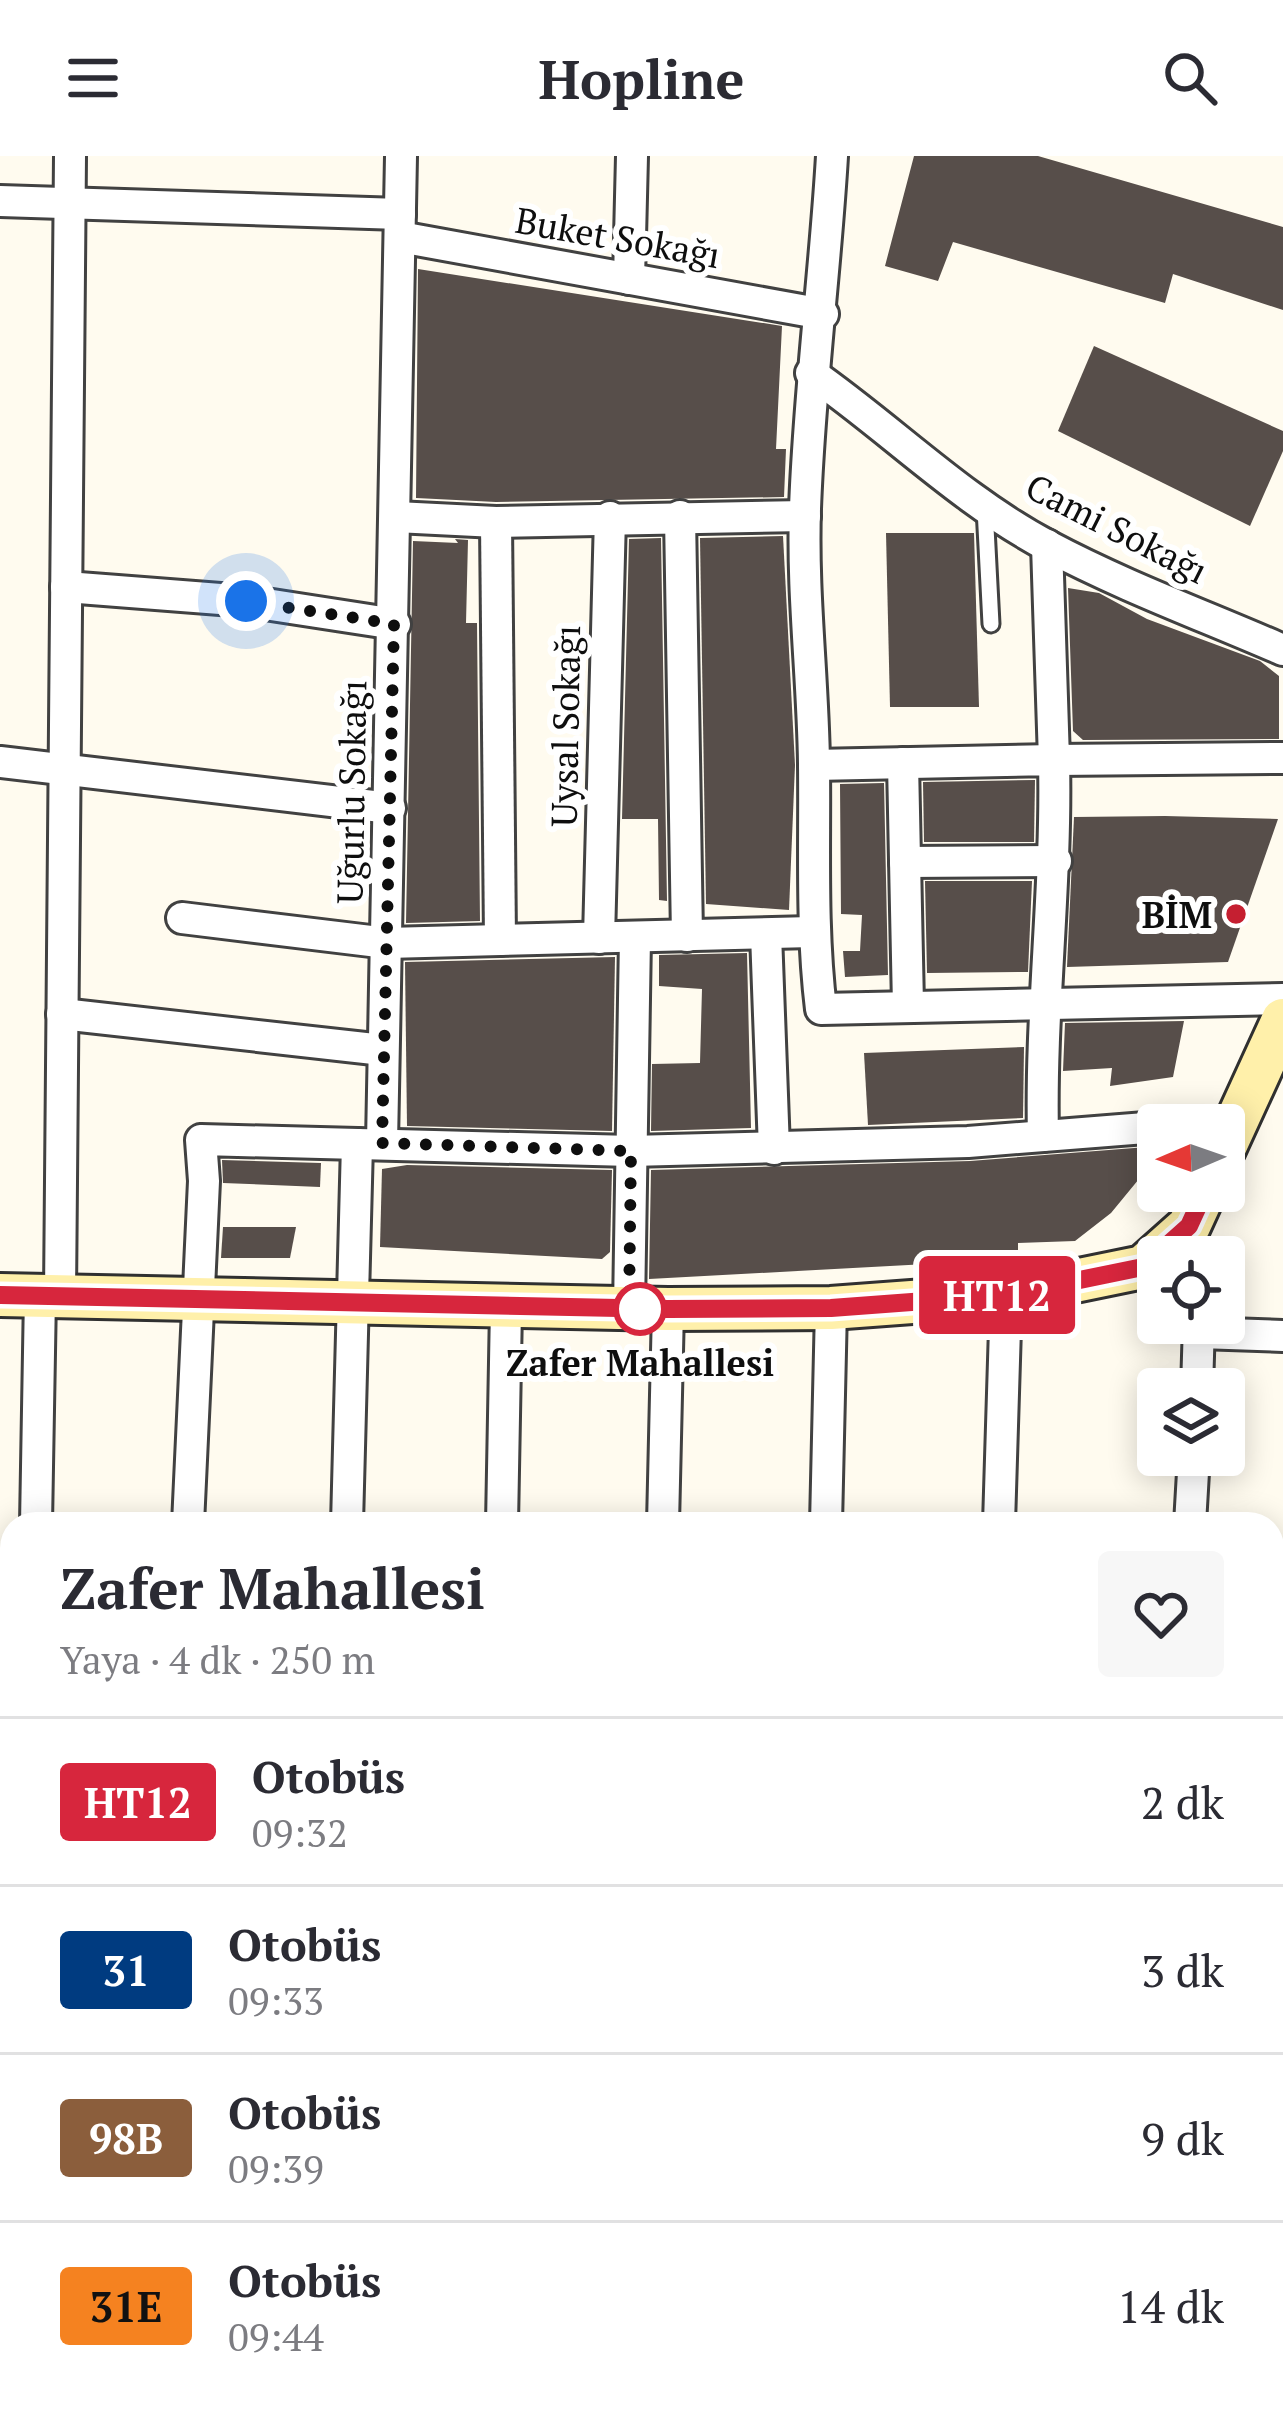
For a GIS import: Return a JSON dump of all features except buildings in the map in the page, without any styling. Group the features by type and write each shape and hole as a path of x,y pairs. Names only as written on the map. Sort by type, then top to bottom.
{"main road":[{"path":"1245,1104 1283,1020"},
{"path":"33,1295 506,1308 831,1308 1006,1295 1143,1267 1196,1225"}],"street":[{"path":"36,1512 33,1295 62,1014 70,156"},
{"name":"Uğurlu Sokağı","path":"347,1512 355,1304 369,1143 383,1050 401,156"},
{"path":"629,279 632,156"},
{"path":"820,1009 812,932 814,765 805,516 811,373 823,314 832,156"},
{"name":"Buket Sokağı","path":"0,201 70,200 400,226 629,279 823,314"},
{"name":"Cami Sokağı","path":"811,373 1047,545 1283,650"},
{"path":"680,516 687,936"},
{"path":"396,517 496,522 805,516"},
{"name":"Uysal Sokağı","path":"599,938 610,517"},
{"path":"496,522 500,940"},
{"path":"1043,1136 1056,862 1047,545"},
{"path":"66,587 246,601 394,624"},
{"path":"814,765 1283,758"},
{"path":"0,762 390,808"},
{"path":"903,763 908,1006"},
{"path":"905,862 1056,862"},
{"path":"182,918 386,943 812,932"},
{"path":"766,934 774,1149"},
{"path":"635,937 631,1151 662,1512"},
{"path":"769,1012 1283,999"},
{"path":"62,1014 383,1050"},
{"path":"188,1512 204,1181 201,1140 631,1151 774,1149 1137,1129"},
{"path":"999,1512 1006,1295"},
{"path":"502,1512 506,1308"},
{"path":"826,1512 831,1308"},
{"path":"1245,1332 1283,1336"},
{"path":"1191,1512 1193,1476"}],"lane":[{"path":"985,504 991,624"}],"bus line":[{"name":"HT12","path":"0,1295 506,1308 831,1308 1006,1295 1143,1267 1189,1226 1195,1212"}],"place":[{"name":"BİM","path":"1236,914"},
{"name":"Zafer Mahallesi","path":"640,1309"}],"route":[{"path":"246,601 394,624 382,1143 631,1151 629,1309 640,1309"}]}
